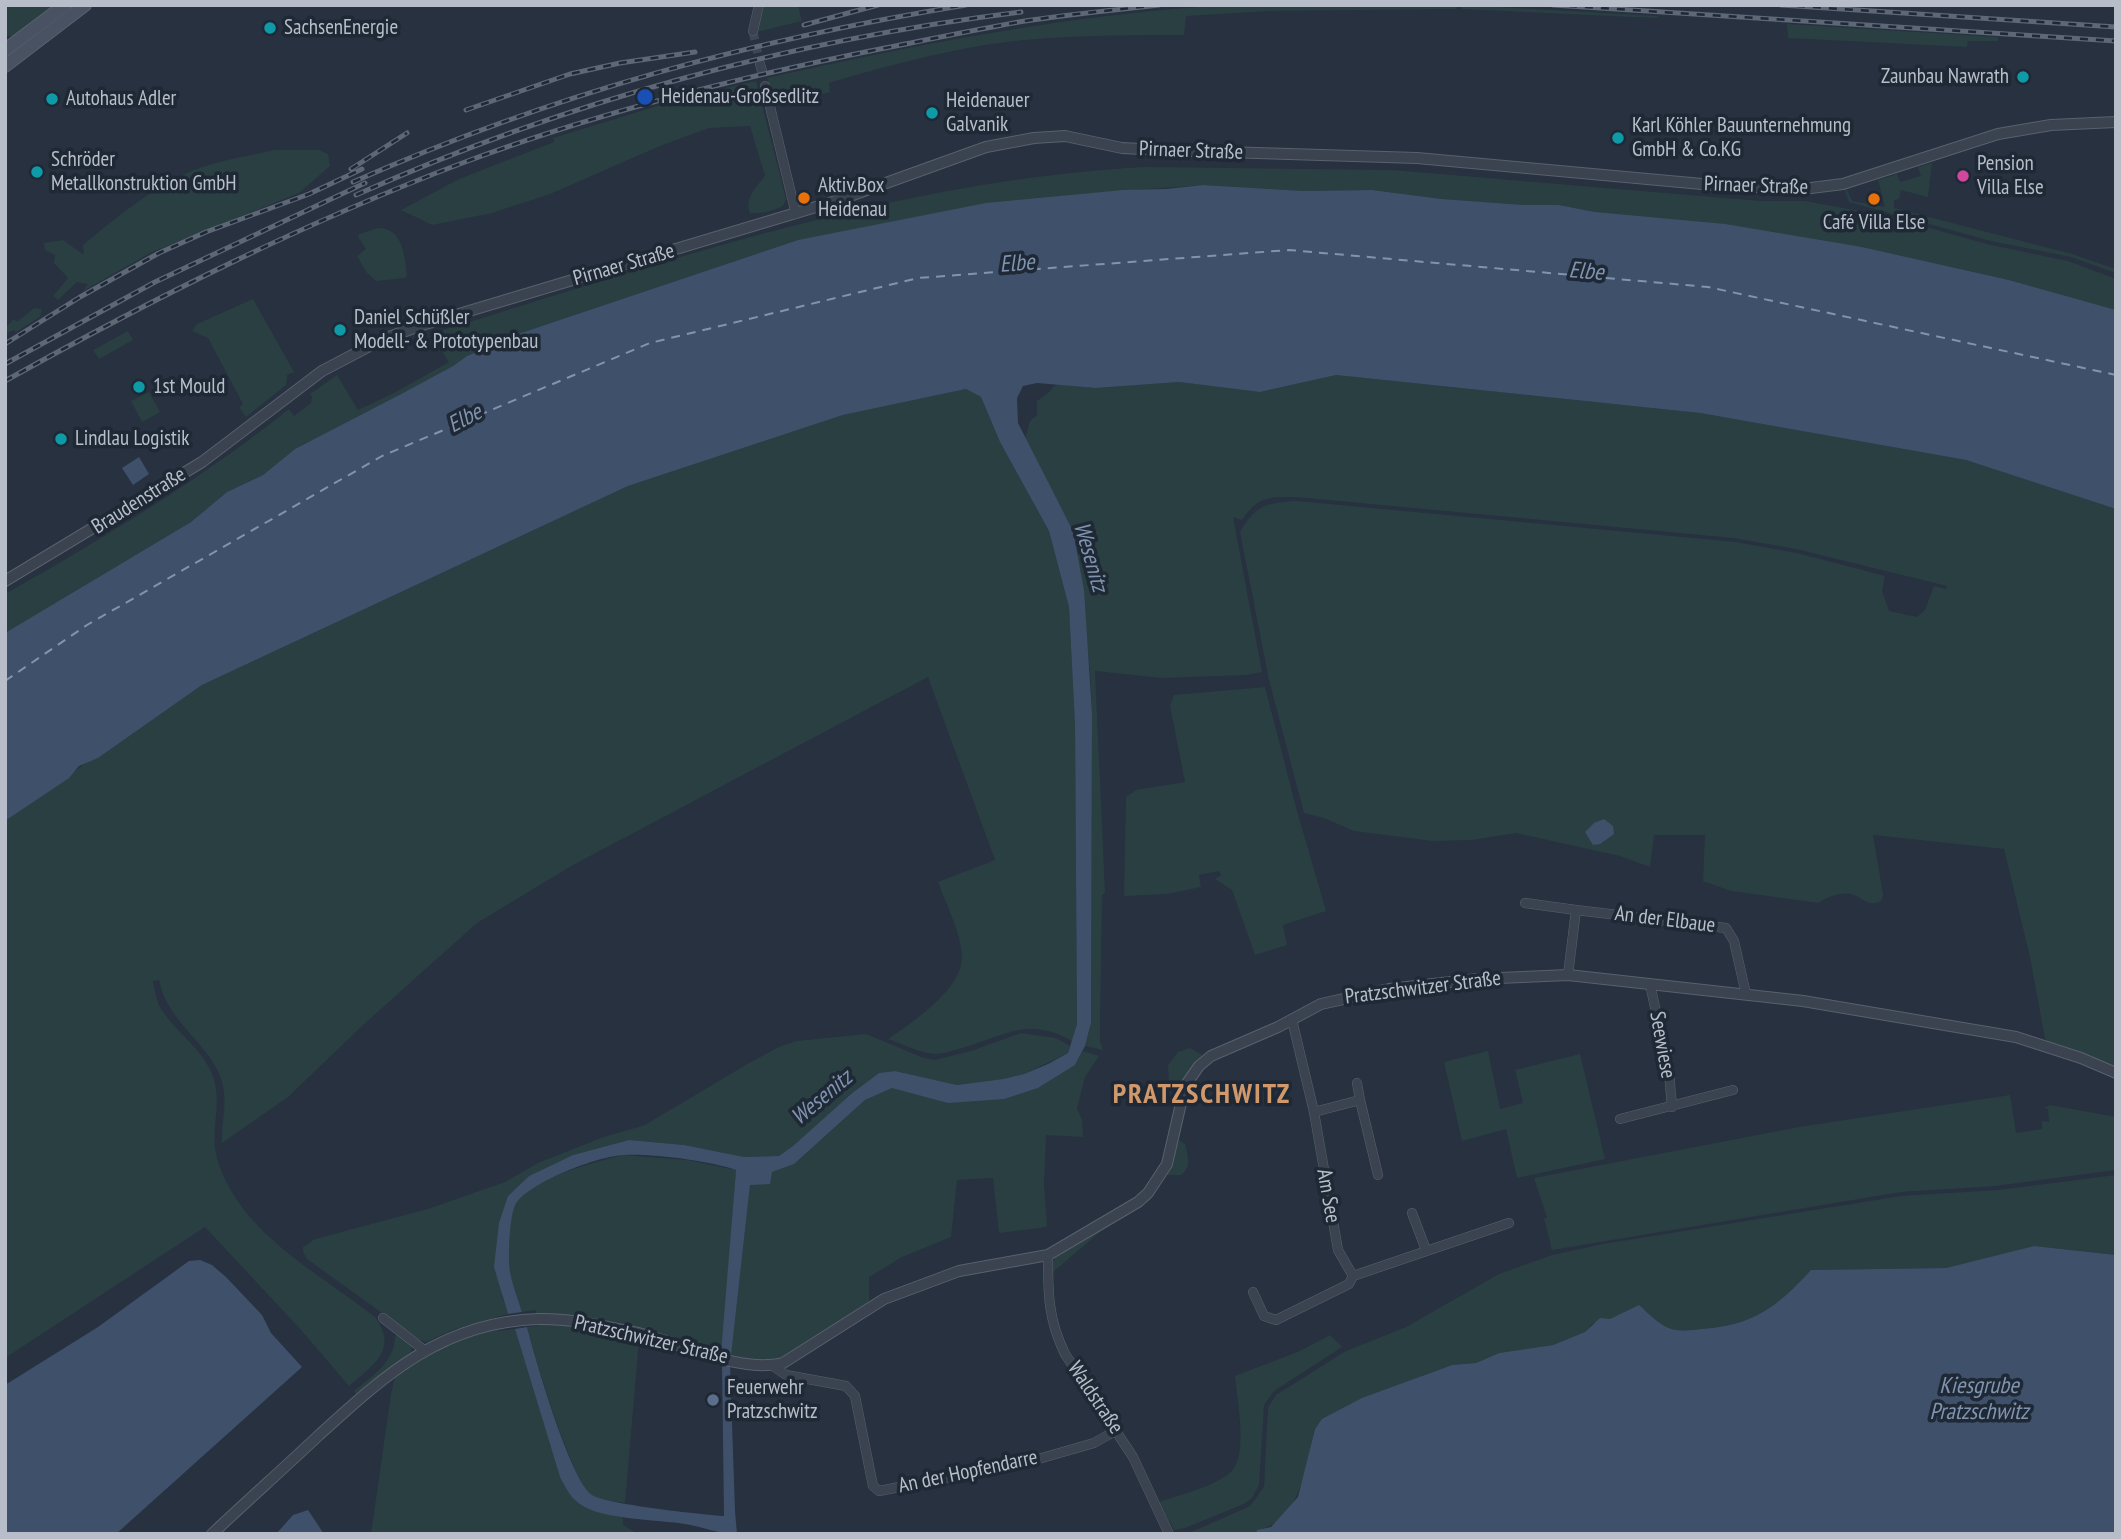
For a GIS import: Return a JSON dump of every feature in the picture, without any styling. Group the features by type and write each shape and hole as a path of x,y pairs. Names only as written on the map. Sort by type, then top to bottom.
{"main road":[{"path":"5,50 65,5"},
{"path":"5,66 84,6"}],"street":[{"path":"753,31 759,5"},
{"path":"765,86 796,214"},
{"name":"Pirnaer Straße","path":"300,386 351,355 419,326 796,214 986,148 1050,136 1065,136 1122,148 1416,158 1713,185 1803,189 1843,184 1998,134 2051,125 2116,122"},
{"name":"Braudenstraße","path":"5,581 202,462 300,386"},
{"name":"An der Elbaue","path":"1525,903 1726,928 1734,941 1746,995"},
{"path":"1568,975 1576,910"},
{"name":"Pratzschwitzer Straße","path":"424,1350 475,1328 537,1319 568,1320 640,1334 719,1358 773,1366 783,1363 884,1299 980,1265 1048,1255 1138,1202 1148,1193 1167,1164 1185,1086 1199,1066 1220,1051 1292,1020 1314,1007 1333,1000 1389,989 1477,979 1568,975 1803,1001 2016,1037 2081,1058 2116,1073"},
{"name":"Seewiese","path":"1650,984 1669,1072 1672,1107"},
{"name":"Am See","path":"1292,1020 1314,1112 1338,1250 1353,1276"},
{"path":"1357,1083 1378,1175"},
{"name":"Seewiese","path":"1620,1119 1733,1090"},
{"path":"1314,1112 1360,1100"},
{"path":"1412,1213 1426,1250"},
{"path":"1253,1292 1264,1316 1276,1320 1349,1284 1353,1276 1509,1223"},
{"name":"Waldstraße","path":"1048,1255 1048,1304 1057,1337 1065,1354 1117,1430 1169,1534"},
{"path":"212,1534 360,1398 388,1374 424,1350 383,1318"},
{"name":"An der Hopfendarre","path":"773,1366 786,1375 846,1386 855,1396 873,1486 879,1491 1028,1462 1094,1443 1117,1430"}],"green space":[{"path":"5,5 55,5 13,37 5,35"},
{"path":"762,5 798,5 802,21 757,32"},
{"path":"1228,5 1456,5 1456,9 1268,11 1186,16 1184,35 1063,37 991,44 930,56 849,77 829,83 830,92 774,107 767,78 996,32 1112,15"},
{"path":"1462,5 1658,16 1462,9"},
{"path":"1787,24 1998,37 1998,41 1968,41 1967,47 1788,38"},
{"path":"756,81 786,199 783,206 775,209 750,213 750,198 765,176 750,126 709,128 660,146 550,194 492,213 432,225 401,210 459,179 554,142 553,138 690,96"},
{"path":"274,150 319,150 328,154 330,166 299,193 152,252 83,291 88,284 77,282 58,300 53,296 68,278 54,263 55,255 45,250 44,243 63,240 84,255 83,245 132,206 171,181 206,166"},
{"path":"1932,163 1928,197 1901,190 1899,199 1894,200 1894,208 2072,254 2116,269 2116,273 2071,257 1991,241 1849,202 1845,191 1847,190 1852,201 1885,207 1878,180 1897,174 1900,182 1921,176 1918,167"},
{"path":"1145,167 1392,170 1761,201 1805,201 1886,216 1991,245 2068,261 2116,279 2116,310 2009,280 1862,247 1559,205 1442,199 1372,190 1303,191 1203,185 1082,194 798,240 521,333 467,356 453,366 295,449 263,475 227,492 191,522 5,633 5,594 151,507 221,460 289,409 294,416 311,403 310,394 337,375 358,410 449,362 431,334 694,253 872,207 962,188 1053,175"},
{"path":"378,228 386,229 398,238 405,260 405,278 376,281 366,272 357,256 366,249 358,237 359,234"},
{"path":"253,299 294,372 287,375 286,385 246,417 239,407 243,404 208,338 192,331 197,324"},
{"path":"34,308 42,309 40,317 16,332 14,330 5,334 5,328 14,319 17,322"},
{"path":"128,331 133,340 99,359 93,350"},
{"path":"1336,375 1700,413 1966,460 2116,509 2116,1068 2049,1044 2045,1039 2030,957 2004,849 1873,835 1882,900 1870,903 1851,894 1843,894 1819,903 1731,891 1703,881 1705,835 1654,835 1650,867 1620,856 1516,833 1472,840 1433,841 1354,831 1304,813 1269,680 1240,532 1257,510 1270,504 1297,501 1736,542 1797,553 1885,576 1882,591 1889,611 1917,617 1925,610 1934,586 1946,589 1947,586 1796,549 1733,538 1297,497 1266,499 1254,506 1242,520 1233,517 1262,672 1162,678 1095,671 1105,893 1102,895 1100,1025 1103,1050 1085,1046 1091,1023 1090,670 1073,531 1025,439 1030,421 1037,415 1037,401 1056,384 1096,388 1179,382 1260,392"},
{"path":"966,389 981,397 1000,442 1049,531 1069,607 1075,725 1077,1024 1072,1041 1043,1030 1029,1029 935,1054 888,1039 910,1024 946,992 960,967 962,955 959,936 938,882 995,860 928,677 573,865 477,923 362,1026 288,1097 222,1143 224,1097 217,1068 171,1009 159,980 153,981 160,1007 202,1056 212,1074 217,1095 215,1148 227,1184 261,1229 305,1266 375,1317 382,1329 384,1348 380,1356 349,1386 205,1227 5,1358 5,821 88,761 98,758 202,685 628,486 843,415"},
{"path":"149,392 160,412 142,422 131,401"},
{"path":"1265,687 1326,911 1283,925 1287,945 1255,955 1232,890 1215,879 1221,875 1219,871 1199,875 1201,887 1167,894 1124,896 1126,797 1136,790 1185,782 1170,706 1174,695"},
{"path":"1021,1033 1056,1038 1070,1046 1068,1053 1024,1074 957,1085 895,1071 879,1073 779,1156 744,1157 684,1145 629,1140 573,1155 529,1176 508,1196 502,1296 508,1314 455,1329 426,1342 418,1339 307,1259 303,1252 303,1247 315,1239 428,1209 505,1182 540,1162 604,1137 645,1125 749,1063 797,1041 866,1034 935,1060 971,1051"},
{"path":"1190,1048 1202,1055 1186,1076 1178,1095 1169,1081 1168,1065 1178,1052"},
{"path":"1083,1051 1099,1056 1085,1077 1077,1108 1082,1120 1083,1137 1046,1135 1044,1185 1047,1227 999,1233 993,1178 957,1180 951,1237 902,1257 869,1277 869,1304 783,1357 764,1361 731,1356 750,1185 772,1172 794,1164 865,1100 892,1088 1038,1088 1075,1065"},
{"path":"1488,1051 1500,1109 1523,1103 1515,1070 1580,1054 1605,1159 1517,1178 1506,1129 1462,1141 1444,1062"},
{"path":"2010,1095 2016,1133 2042,1129 2042,1121 2049,1122 2048,1109 2044,1108 2050,1105 2116,1117 2116,1170 1995,1186 1901,1192 1552,1250 1544,1219 1547,1217 1534,1178 1799,1127"},
{"path":"1179,1140 1185,1144 1187,1168 1181,1175 1167,1175"},
{"path":"623,1155 687,1160 736,1170 722,1355 653,1334 584,1318 536,1314 536,1310 522,1312 509,1265 510,1224 516,1202 525,1193 551,1178"},
{"path":"2116,1175 2116,1255 2034,1246 1946,1268 1811,1270 1775,1304 1749,1319 1719,1327 1673,1329 1661,1324 1639,1306 1592,1324 1585,1332 1553,1345 1499,1353 1476,1363 1452,1365 1424,1375 1315,1428 1304,1474 1293,1504 1272,1525 1258,1530 1256,1534 1187,1534 1250,1506 1264,1487 1268,1408 1276,1395 1344,1352 1406,1327 1499,1274 1552,1255 1603,1244 1901,1196 1998,1190"},
{"path":"1101,1231 1053,1272 1056,1257"},
{"path":"538,1323 589,1328 639,1340 625,1503 593,1496 575,1469 555,1418 527,1327 538,1326"},
{"path":"498,1328 498,1331 515,1329 560,1477 586,1508 623,1517 623,1525 638,1534 371,1534 391,1394 397,1375 418,1358 460,1340"},
{"path":"398,1333 412,1346 411,1352 357,1396 354,1391 386,1362"},
{"path":"1330,1335 1342,1347 1274,1391 1264,1405 1259,1485 1252,1498 1244,1504 1174,1530 1159,1502 1220,1480 1234,1468 1238,1460 1241,1437 1235,1376 1300,1351"}],"water":[{"name":"Elbe","path":"1203,185 1303,191 1372,190 1442,199 1559,205 1595,212 1725,224 1862,247 2009,280 2116,310 2116,509 1966,460 1700,413 1336,375 1260,392 1179,382 1096,388 1037,383 1023,386 1017,398 1018,423 1073,531 1084,590 1092,713 1091,1023 1085,1046 1075,1065 1038,1088 1004,1099 948,1103 892,1088 865,1100 794,1164 772,1172 770,1184 750,1185 731,1356 722,1355 722,1341 736,1170 681,1158 624,1155 583,1165 537,1186 517,1202 511,1224 510,1271 522,1312 508,1314 494,1267 499,1223 508,1196 529,1176 573,1155 629,1140 684,1145 744,1157 779,1156 879,1073 895,1071 957,1085 1024,1074 1068,1053 1077,1024 1075,725 1069,607 1049,531 1000,442 981,397 966,389 843,415 628,486 202,685 98,758 79,766 69,778 5,821 5,633 191,522 227,492 263,475 295,449 453,366 467,356 521,333 798,240 986,203"},
{"path":"139,457 149,474 133,485 122,468"},
{"path":"1604,819 1613,826 1614,834 1600,844 1593,845 1585,832 1594,823"},
{"name":"Kiesgrube Pratzschwitz","path":"2034,1246 2116,1255 2116,1534 1256,1534 1257,1530 1271,1527 1298,1497 1315,1429 1322,1419 1362,1398 1452,1365 1476,1363 1499,1353 1553,1345 1585,1332 1600,1318 1610,1319 1639,1305 1657,1321 1673,1329 1719,1327 1749,1319 1775,1304 1811,1270 1946,1268"},
{"path":"200,1260 212,1265 226,1277 262,1315 271,1333 302,1367 116,1534 5,1534 5,1385 98,1327 189,1261"},
{"path":"527,1327 554,1417 583,1485 592,1495 615,1502 724,1516 722,1362 730,1364 737,1534 685,1524 604,1514 575,1500 560,1477 515,1329"},
{"path":"308,1510 324,1534 276,1534 293,1515"}],"ferry route":[{"path":"5,681 87,625 382,456 650,343 918,278 1289,250 1708,287 2116,375"}],"tunnel":[{"path":"753,31 760,64"}],"railway":[{"path":"804,25 878,5"},
{"path":"353,182 503,122 654,74 808,35 966,5"},
{"path":"5,381 117,320 288,236 405,185 567,127 722,84 880,49 1025,21 1159,5"},
{"path":"1553,5 2116,41"},
{"path":"1781,5 2116,27"},
{"path":"356,195 516,131 682,79 850,39 1021,12"},
{"path":"466,110 570,74 620,63 695,52"},
{"path":"351,169 407,133"},
{"path":"5,344 80,297 159,253 206,232 309,194 362,169"},
{"path":"5,364 155,282 365,183"}],"place":[{"name":"SachsenEnergie","path":"270,28"},
{"name":"Zaunbau Nawrath","path":"2023,77"},
{"name":"Heidenau-Großsedlitz","path":"645,97"},
{"name":"Autohaus Adler","path":"52,99"},
{"name":"Heidenauer Galvanik","path":"932,113"},
{"name":"Karl Köhler Bauunternehmung GmbH & Co.KG","path":"1618,138"},
{"name":"Schröder Metallkonstruktion GmbH","path":"37,172"},
{"name":"Pension Villa Else","path":"1963,176"},
{"name":"Aktiv.Box Heidenau","path":"804,198"},
{"name":"Café Villa Else","path":"1874,199"},
{"name":"Daniel Schüßler Modell- & Prototypenbau","path":"340,330"},
{"name":"1st Mould","path":"139,387"},
{"name":"Lindlau Logistik","path":"61,439"},
{"name":"Feuerwehr Pratzschwitz","path":"713,1400"}],"district":[{"name":"PRATZSCHWITZ","path":"1202,1095"}],"water label":[{"name":"Wesenitz","path":"1090,557"},
{"name":"Wesenitz","path":"822,1098"}]}
